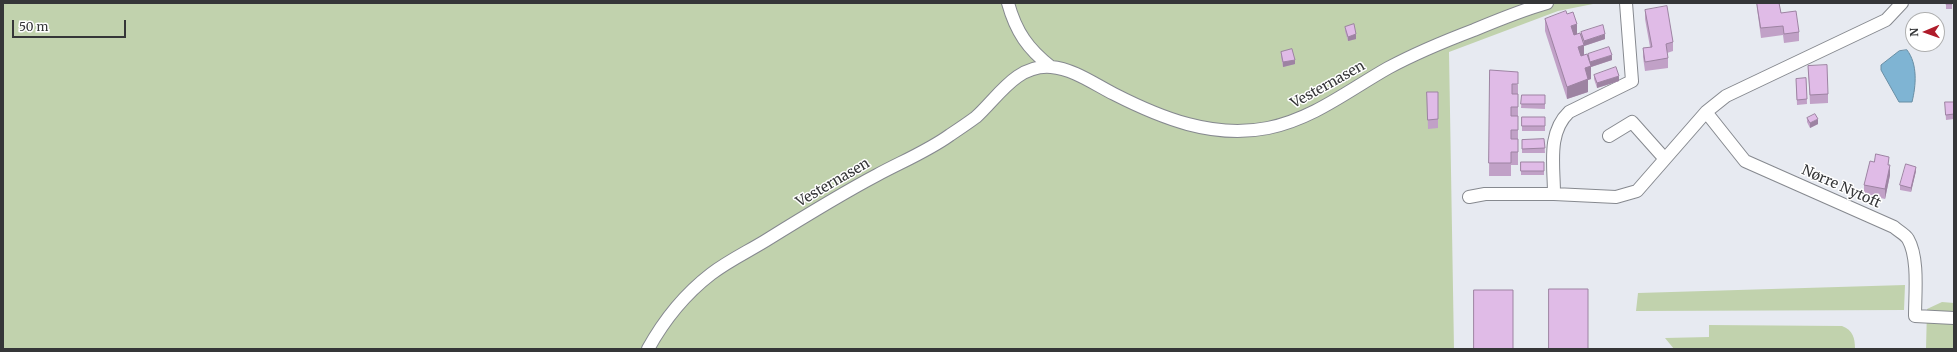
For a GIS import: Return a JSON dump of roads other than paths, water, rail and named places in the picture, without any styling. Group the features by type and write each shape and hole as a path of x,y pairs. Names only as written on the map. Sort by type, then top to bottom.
{"street":[{"name":"Vesternasen","path":"1008,3 1020,35 1033,52 1051,67"},
{"name":"Vesternasen","path":"648,349 658,331 673,311 713,272 826,203 947,138 975,117 1019,75 1032,69 1051,67 1075,73 1129,102 1185,125 1212,130 1238,132 1256,130 1300,119 1357,88 1388,68 1433,46 1505,17 1548,3"},
{"path":"1554,194 1553,141 1556,128 1561,119 1569,112 1632,81 1626,3"},
{"path":"1469,197 1485,194 1554,194 1616,197 1637,191 1706,112 1726,96 1886,20 1902,3"},
{"name":"Nørre Nytoft","path":"1706,112 1745,161 1894,227 1908,238 1914,267 1915,316 1954,318"},
{"path":"1609,136 1632,122 1665,159"}],"water":[{"path":"1905,50 1905,52 1908,52 1913,62 1915,75 1912,102 1899,102 1881,70 1881,65 1899,51"}]}
